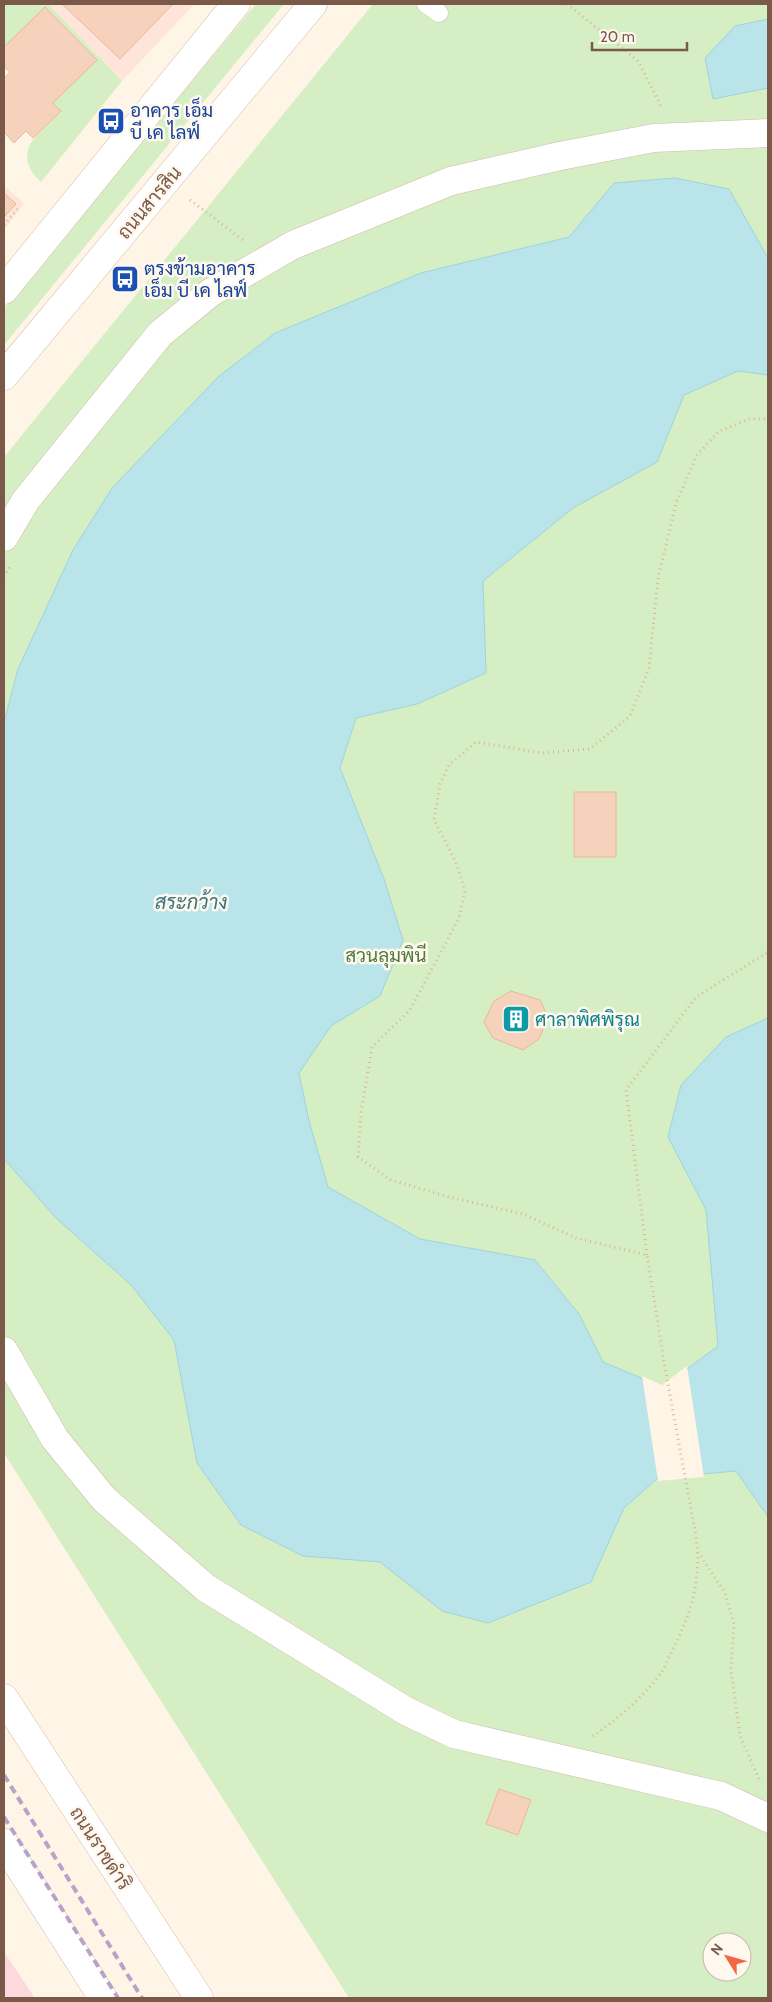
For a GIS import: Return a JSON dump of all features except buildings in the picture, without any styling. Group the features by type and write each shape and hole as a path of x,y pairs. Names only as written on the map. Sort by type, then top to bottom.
{"street":[{"path":"4,290 236,4"},
{"name":"ถนนสารสิน","path":"4,376 313,4"},
{"path":"4,537 26,500 160,334 210,293 293,245 450,181 560,156 654,138 768,134"},
{"path":"4,1351 55,1440 104,1499 206,1588 406,1711 454,1734 557,1760 721,1796 768,1818"},
{"name":"ถนนราชดำริ","path":"4,1698 198,1998"},
{"path":"4,1843 104,1998"}],"path":[{"path":"566,4 638,61 678,137"},
{"path":"165,182 205,210 265,261"},
{"path":"4,225 19,207"},
{"path":"647,1255 576,1238 523,1214 449,1197 391,1180 358,1157 366,1080 372,1047 410,1010 459,918 465,890 455,860 434,820 440,784 449,765 476,742 540,753 590,749 630,716 649,668 658,578 676,502 697,455 718,432 748,419 768,419"},
{"path":"4,577 12,563"},
{"path":"557,1760 612,1722 659,1677 681,1634 696,1595 698,1552 647,1255 626,1090 696,997 768,952"},
{"path":"698,1552 725,1592 734,1624 730,1670 740,1736 760,1782"}],"shaded area":[{"path":"48,4 194,4 122,81"},
{"path":"4,186 24,203 4,230"},
{"path":"4,1952 35,1998 4,1998"}],"green space":[{"path":"4,4 48,4 122,81 41,182 29,166 28,150 36,136 60,111 4,51"},
{"path":"256,4 284,4 4,345 4,309"},
{"name":"สวนลุมพินี","path":"373,4 768,4 768,1998 349,1998 4,1453 4,457"}],"water":[{"path":"768,19 768,88 713,99 705,58 735,26"},
{"name":"สระกว้าง","path":"675,178 729,189 768,258 768,375 738,371 684,395 657,462 573,508 483,581 486,673 417,704 356,718 340,768 384,879 403,940 380,996 331,1026 299,1073 309,1121 328,1187 420,1239 535,1260 579,1314 603,1362 663,1387 718,1346 706,1210 668,1137 681,1085 726,1037 768,1018 768,1517 736,1471 658,1478 624,1508 591,1582 488,1623 442,1611 380,1562 303,1556 241,1525 197,1463 174,1340 131,1285 56,1218 4,1159 4,722 18,669 73,550 112,488 218,377 275,333 421,273 569,237 614,183"}],"pier":[{"path":"687,1366 704,1477 658,1481 642,1376 662,1385"}],"railway":[{"path":"4,1775 142,1998"},
{"path":"4,1817 118,1998"}],"place":[{"name":"อาคาร เอ็ม บี เค ไลฟ์","path":"111,121"},
{"name":"ตรงข้ามอาคาร เอ็ม บี เค ไลฟ์","path":"125,279"},
{"name":"ศาลาพิศพิรุณ","path":"516,1019"}]}
